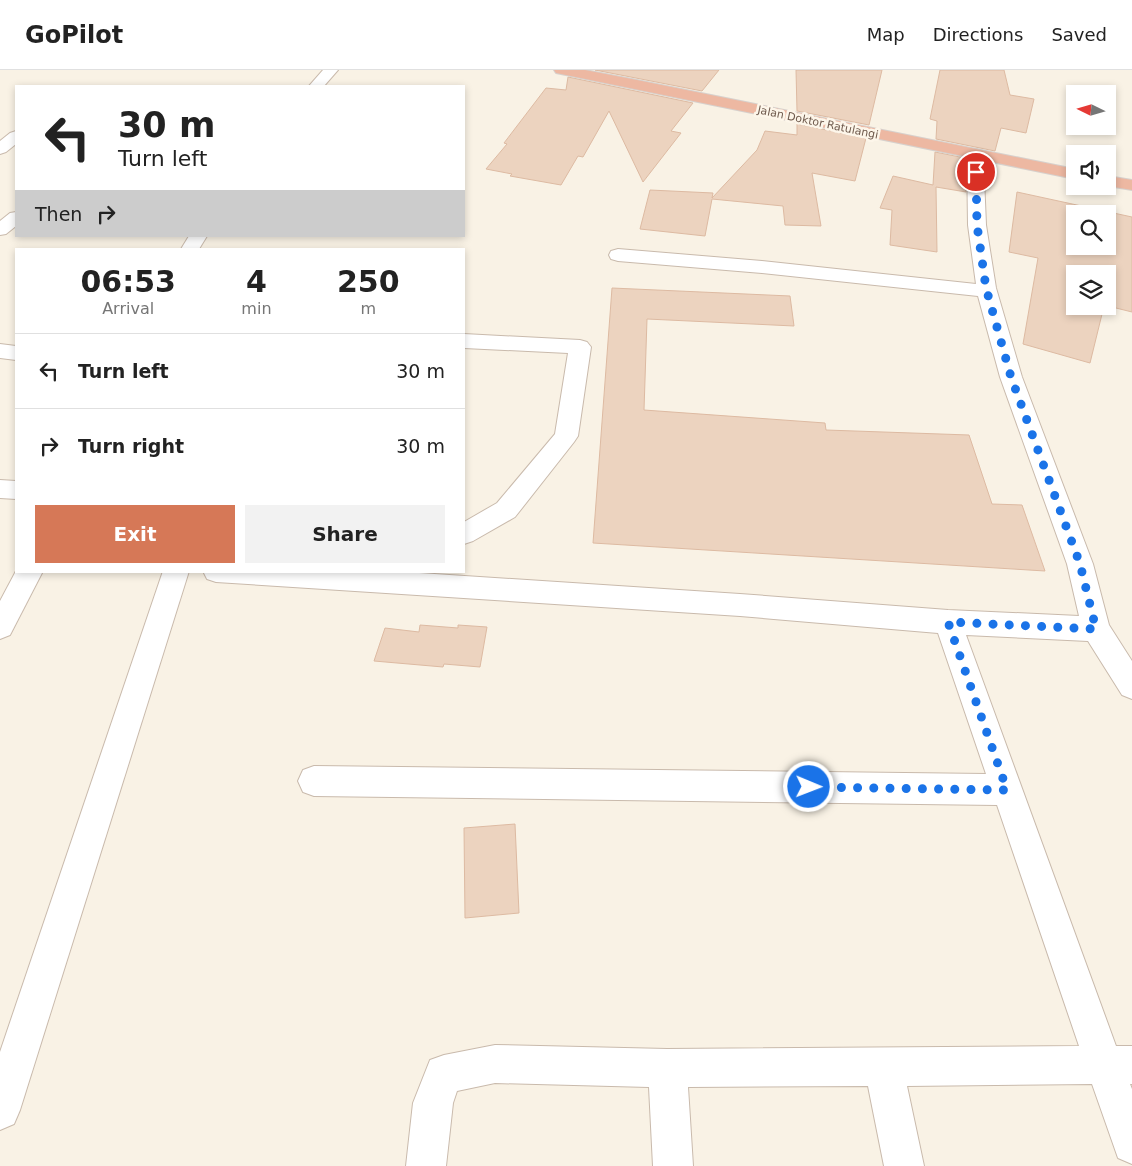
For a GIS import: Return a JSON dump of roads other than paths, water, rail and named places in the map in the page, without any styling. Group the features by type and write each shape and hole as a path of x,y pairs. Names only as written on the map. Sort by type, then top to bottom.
{"highway":[{"name":"Jalan Doktor Ratulangi","path":"561,70 1066,172"},
{"path":"1116,183 1132,186"}],"street":[{"path":"317,85 331,70"},
{"path":"0,149 15,137"},
{"path":"975,154 977,225 987,291 1011,377 1080,564 1096,629 1132,686"},
{"path":"0,230 15,218"},
{"path":"191,248 197,237"},
{"path":"618,255 762,267 987,291"},
{"path":"465,341 580,347 566,436 506,510 465,533"},
{"path":"0,351 15,352"},
{"path":"0,489 15,490"},
{"path":"0,627 29,573"},
{"path":"0,1110 175,573"},
{"path":"285,573 389,576 948,622 1096,629"},
{"path":"948,622 1007,790 1118,1065 1132,1144"},
{"path":"314,781 1007,790"},
{"path":"426,1166 433,1103 444,1074 495,1064 667,1068 1118,1065"},
{"path":"884,1067 904,1166"},
{"path":"667,1068 673,1166"}]}
